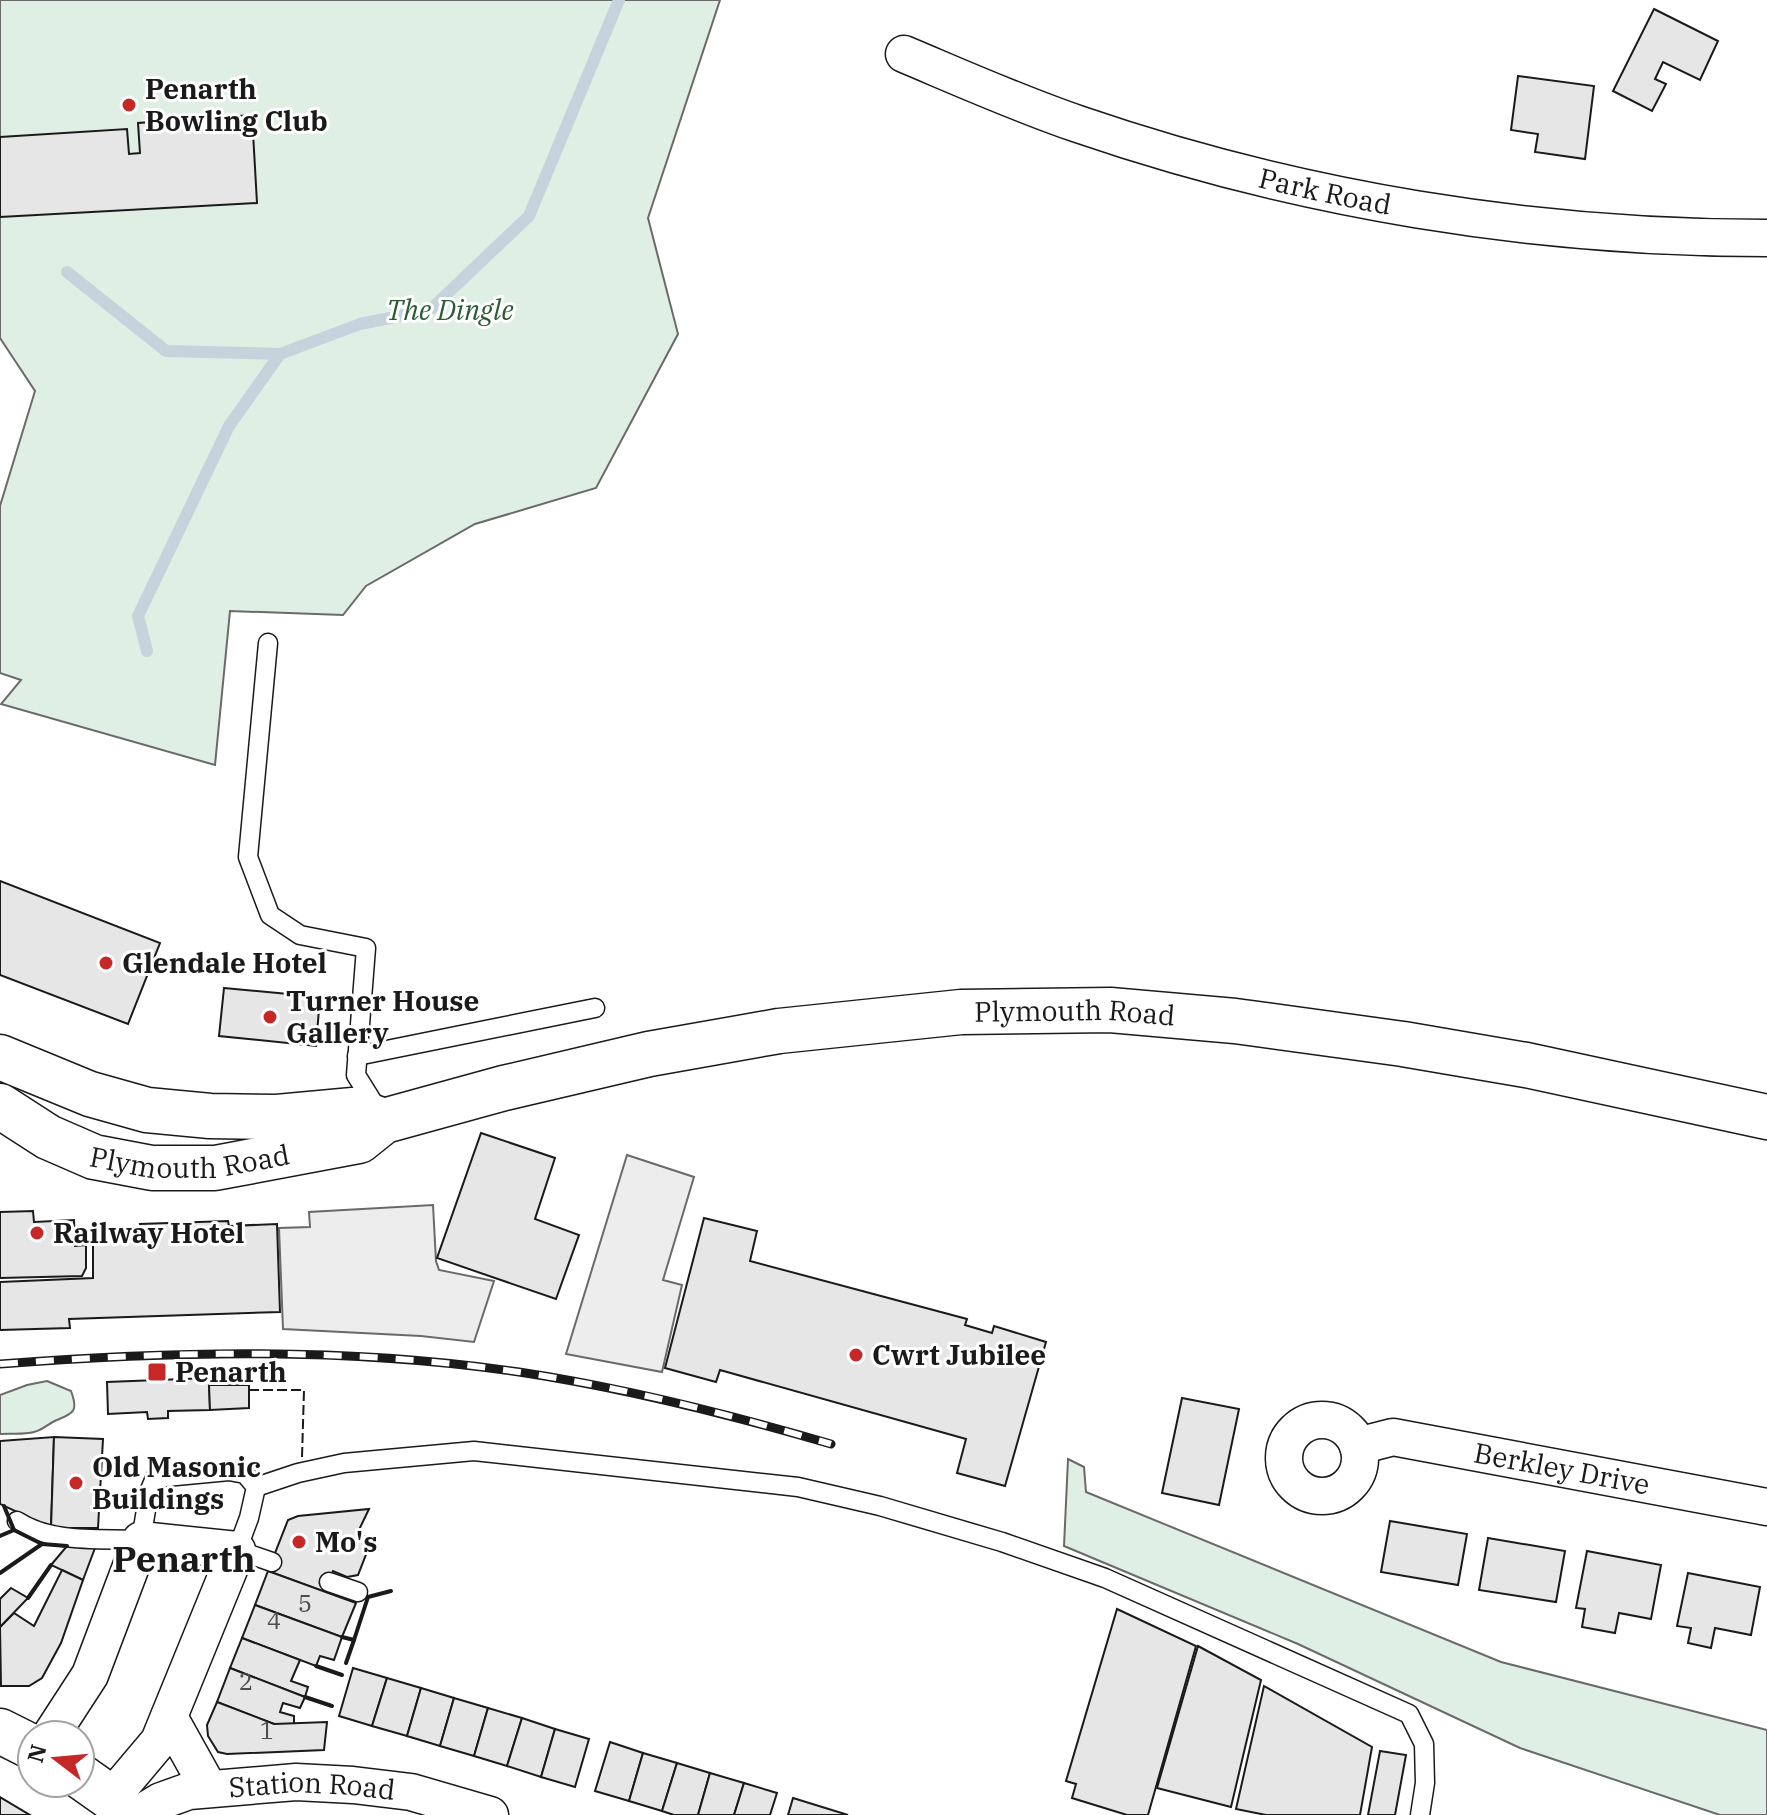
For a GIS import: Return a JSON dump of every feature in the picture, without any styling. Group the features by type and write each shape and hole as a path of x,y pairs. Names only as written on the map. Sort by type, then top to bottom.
{"street":[{"name":"Park Road","path":"904,54 1077,124 1188,159 1352,198 1532,227 1677,238 1767,238"},
{"name":"Plymouth Road","path":"0,1106 48,1137 94,1157 152,1168 215,1168 359,1141 384,1121 483,1094 649,1054 779,1031 961,1012 1110,1010 1235,1021 1403,1044 1526,1065 1767,1117"},
{"name":"Plymouth Road","path":"0,1057 90,1094 147,1110 210,1116 277,1117 353,1110 384,1121"},
{"name":"Berkley Drive","path":"1358,1446 1393,1437 1767,1507"},
{"path":"61,1719 90,1675 141,1540 237,1550 169,1717 149,1754 115,1801"},
{"path":"169,1717 208,1787"},
{"name":"Station Road","path":"115,1801 175,1795 208,1787 296,1782 411,1792 490,1815"}],"lane":[{"path":"268,643 248,857 270,915 300,935 366,948 356,1075 384,1121"},
{"path":"357,1056 595,1008"},
{"path":"256,1487 298,1473 344,1463 474,1451 798,1487 880,1506 1002,1542 1105,1578 1409,1714 1424,1744 1425,1783 1420,1815"},
{"path":"17,1521 32,1531 48,1536 141,1540 149,1492 155,1478 229,1471 245,1474 256,1487"},
{"path":"256,1487 237,1550 272,1562"},
{"path":"329,1582 358,1592"}],"green space":[{"name":"The Dingle","path":"0,0 720,0 648,218 678,334 596,488 475,524 366,586 343,615 230,611 215,765 1,704 21,680 0,673 0,506 35,391 0,338"},
{"path":"47,1381 71,1391 74,1407 71,1413 37,1431 0,1434 0,1395"},
{"path":"1068,1459 1084,1467 1086,1492 1501,1662 1767,1730 1767,1815 1720,1815 1520,1748 1298,1644 1064,1546"}],"shaded area":[{"path":"627,1155 694,1177 663,1280 682,1285 662,1372 566,1354"},
{"path":"433,1205 439,1270 494,1281 474,1342 283,1329 279,1228 310,1227 309,1212"}],"building":[{"path":"1654,9 1718,41 1700,80 1663,62 1655,79 1666,84 1652,111 1613,91"},
{"path":"1518,76 1594,86 1585,159 1535,152 1538,134 1511,130"},
{"path":"252,115 257,203 0,217 0,137 127,129 129,154 140,153 138,123"},
{"path":"0,881 160,943 128,1024 0,975"},
{"name":"Turner House Gallery","path":"224,988 320,997 316,1046 219,1036"},
{"path":"481,1133 555,1158 535,1219 579,1235 556,1299 437,1258"},
{"name":"Railway Hotel","path":"33,1211 34,1222 74,1220 75,1246 86,1245 86,1268 82,1276 0,1278 0,1212"},
{"name":"Cwrt Jubilee","path":"704,1218 757,1231 750,1261 967,1319 965,1325 992,1333 994,1326 1046,1342 1005,1486 957,1473 966,1439 720,1370 716,1382 665,1368"},
{"path":"228,1221 229,1226 277,1224 280,1312 69,1319 70,1328 0,1330 0,1282 93,1278 93,1230 141,1229 140,1224"},
{"path":"209,1378 210,1410 168,1411 168,1418 148,1419 147,1412 108,1414 107,1382"},
{"path":"209,1385 249,1385 249,1408 210,1410"},
{"path":"1182,1398 1239,1409 1219,1505 1162,1493"},
{"path":"54,1437 51,1528 0,1504 0,1441"},
{"name":"Old Masonic Buildings","path":"54,1437 103,1439 98,1528 51,1528"},
{"path":"369,1509 357,1534 372,1539 358,1575 347,1577 333,1571 325,1592 268,1571 288,1520 298,1516"},
{"path":"1390,1521 1467,1534 1458,1585 1381,1572"},
{"path":"1488,1538 1565,1551 1556,1602 1479,1590"},
{"path":"67,1546 95,1548 83,1580 51,1565"},
{"path":"1587,1551 1661,1565 1651,1619 1619,1613 1615,1633 1582,1627 1585,1609 1576,1608"},
{"path":"62,1570 83,1580 61,1643 42,1678 29,1686 1,1686 0,1627 14,1613 34,1626"},
{"path":"268,1571 356,1603 342,1637 255,1605"},
{"path":"1688,1573 1760,1587 1751,1635 1715,1628 1711,1648 1688,1643 1691,1628 1677,1626"},
{"path":"11,1588 28,1598 0,1627 0,1599"},
{"path":"255,1605 342,1637 334,1660 320,1656 316,1666 242,1638"},
{"path":"1117,1609 1196,1646 1148,1815 1127,1815 1072,1798 1076,1784 1066,1781"},
{"path":"242,1638 300,1660 291,1681 308,1687 305,1697 230,1668"},
{"path":"1198,1646 1261,1680 1231,1807 1157,1788"},
{"path":"230,1668 305,1697 300,1708 283,1703 280,1712 294,1716 294,1724 274,1724 217,1702"},
{"path":"353,1668 387,1678 372,1726 339,1716"},
{"path":"387,1678 421,1688 407,1736 372,1726"},
{"path":"1264,1686 1372,1747 1360,1815 1266,1815 1236,1809"},
{"path":"421,1688 454,1698 440,1746 407,1736"},
{"path":"454,1698 488,1708 474,1756 440,1746"},
{"path":"217,1702 274,1724 327,1722 324,1750 218,1752 208,1736 207,1725"},
{"path":"488,1708 522,1718 507,1766 474,1756"},
{"path":"522,1718 555,1729 541,1777 507,1766"},
{"path":"555,1729 589,1739 575,1787 541,1777"},
{"path":"610,1742 643,1753 629,1801 595,1791"},
{"path":"1380,1751 1406,1755 1395,1815 1368,1815"},
{"path":"643,1753 677,1763 662,1811 629,1801"},
{"path":"677,1763 710,1773 698,1815 674,1815 662,1811"},
{"path":"710,1773 744,1783 734,1815 698,1815"},
{"path":"744,1783 777,1793 770,1815 734,1815"},
{"path":"0,1797 30,1815 0,1815"},
{"path":"793,1798 848,1815 788,1815"}],"waterway":[{"path":"147,651 138,616 229,426 280,354 360,324 430,310 529,216 619,0"},
{"path":"67,272 166,351 280,354"}],"railway":[{"path":"0,1364 195,1354 325,1355 455,1364 559,1378 638,1394 831,1444"}],"fence":[{"path":"249,1390 304,1390 302,1457"}],"wall":[{"path":"4,1506 14,1530 42,1544 67,1546"},
{"path":"0,1536 14,1530"},
{"path":"0,1573 42,1544"},
{"path":"28,1598 51,1565"},
{"path":"354,1640 368,1597 391,1591"},
{"path":"342,1637 354,1640 346,1663"},
{"path":"316,1666 342,1675"},
{"path":"305,1697 332,1706"}],"place":[{"name":"Penarth Bowling Club","path":"129,105"},
{"name":"Glendale Hotel","path":"106,963"},
{"name":"Turner House Gallery","path":"270,1017"},
{"name":"Railway Hotel","path":"37,1233"},
{"name":"Cwrt Jubilee","path":"856,1355"},
{"name":"Penarth","path":"157,1372"},
{"name":"Old Masonic Buildings","path":"76,1483"},
{"name":"Mo's","path":"299,1542"}],"district":[{"name":"Penarth","path":"184,1559"}]}
